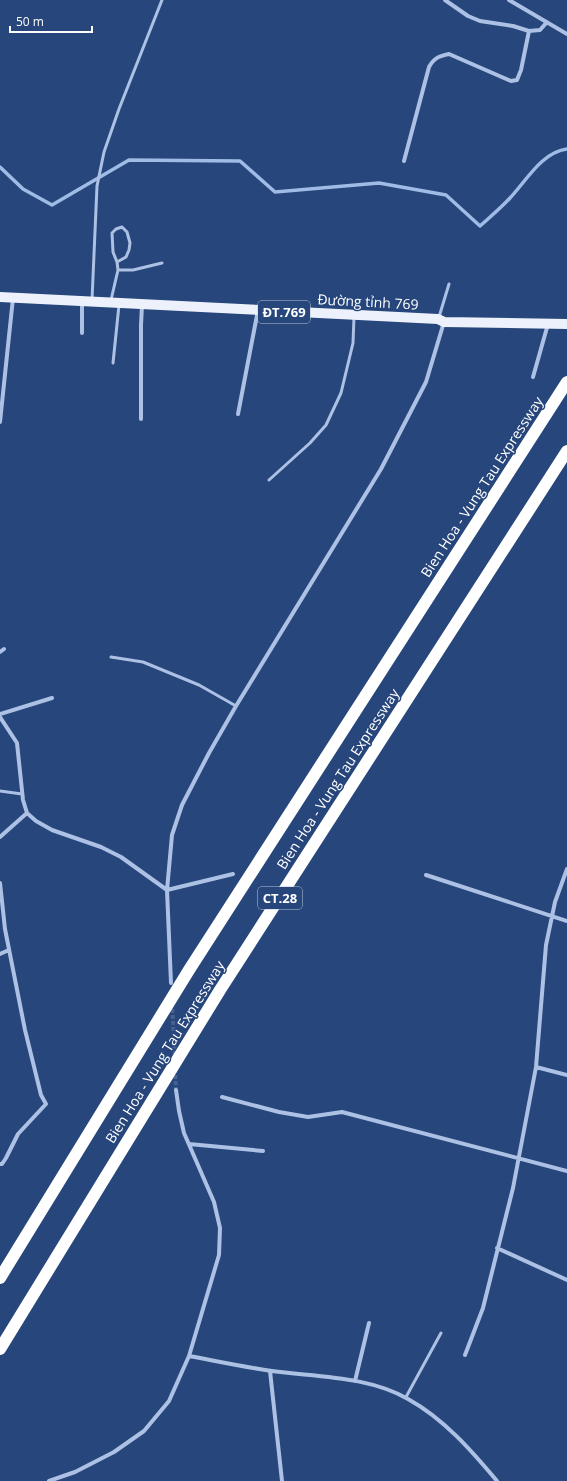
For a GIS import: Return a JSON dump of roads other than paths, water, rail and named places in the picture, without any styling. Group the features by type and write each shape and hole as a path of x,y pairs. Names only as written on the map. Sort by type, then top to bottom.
{"highway":[{"name":"Bien Hoa - Vung Tau Expressway","path":"0,1278 189,970 567,382"},
{"name":"Bien Hoa - Vung Tau Expressway","path":"0,1349 220,990 567,451"}],"main road":[{"name":"Đường tỉnh 769","path":"0,297 441,320 567,324"}],"street":[{"path":"445,0 468,16 480,21 513,26 529,31 540,30 547,22"},
{"path":"509,0 567,34"},
{"path":"404,161 429,66 434,59 442,55 449,54 511,81 517,80 521,70 529,31"},
{"path":"0,422 13,297"},
{"path":"82,334 87,302"},
{"path":"141,419 142,305"},
{"path":"238,414 258,310"},
{"path":"171,983 167,890 172,835 182,805 236,706 381,469 426,382 441,320"},
{"path":"533,377 548,324"},
{"path":"0,652 4,649"},
{"path":"0,714 52,698"},
{"path":"0,717 17,743 23,800 27,813 36,821 52,830 102,847 121,857 167,890 233,874"},
{"path":"0,837 27,813"},
{"path":"464,1355 483,1308 512,1188 536,1067 546,945 552,916 567,869"},
{"path":"426,875 567,921"},
{"path":"0,883 5,932 25,1030 41,1095 46,1104 18,1134 6,1158 2,1164 0,1164"},
{"path":"0,933 5,932"},
{"path":"0,954 9,950"},
{"path":"536,1067 567,1075"},
{"path":"49,1481 75,1472 114,1452 144,1431 169,1401 188,1356 219,1255 220,1228 214,1202 184,1133 176,1090"},
{"path":"222,1097 279,1112 308,1117 342,1112 567,1171"},
{"path":"189,1144 263,1151"},
{"path":"498,1248 567,1280"},
{"path":"355,1381 369,1323"},
{"path":"188,1356 270,1371 355,1381 381,1387 406,1398 429,1412 451,1430 497,1481"},
{"path":"270,1371 282,1481"}],"lane":[{"path":"87,302 97,186 104,152 119,109 162,0"},
{"path":"113,363 114,303 118,270 113,252 112,233 116,229 122,227 127,232 130,243 129,250 126,257 117,262"},
{"path":"118,270 133,270 162,264"},
{"path":"441,320 449,284"},
{"path":"269,480 310,443 326,425 341,393 353,343 354,315"},
{"path":"111,657 142,662 199,685 236,706"},
{"path":"0,791 22,794"},
{"path":"406,1398 441,1333"}],"waterway":[{"path":"0,167 23,189 52,205 129,160 240,161 275,192 379,183 446,195 480,226 507,202 542,161 558,151 567,149"}],"tunnel":[{"path":"172,1003 175,1058"},
{"path":"175,1069 176,1090"}]}
